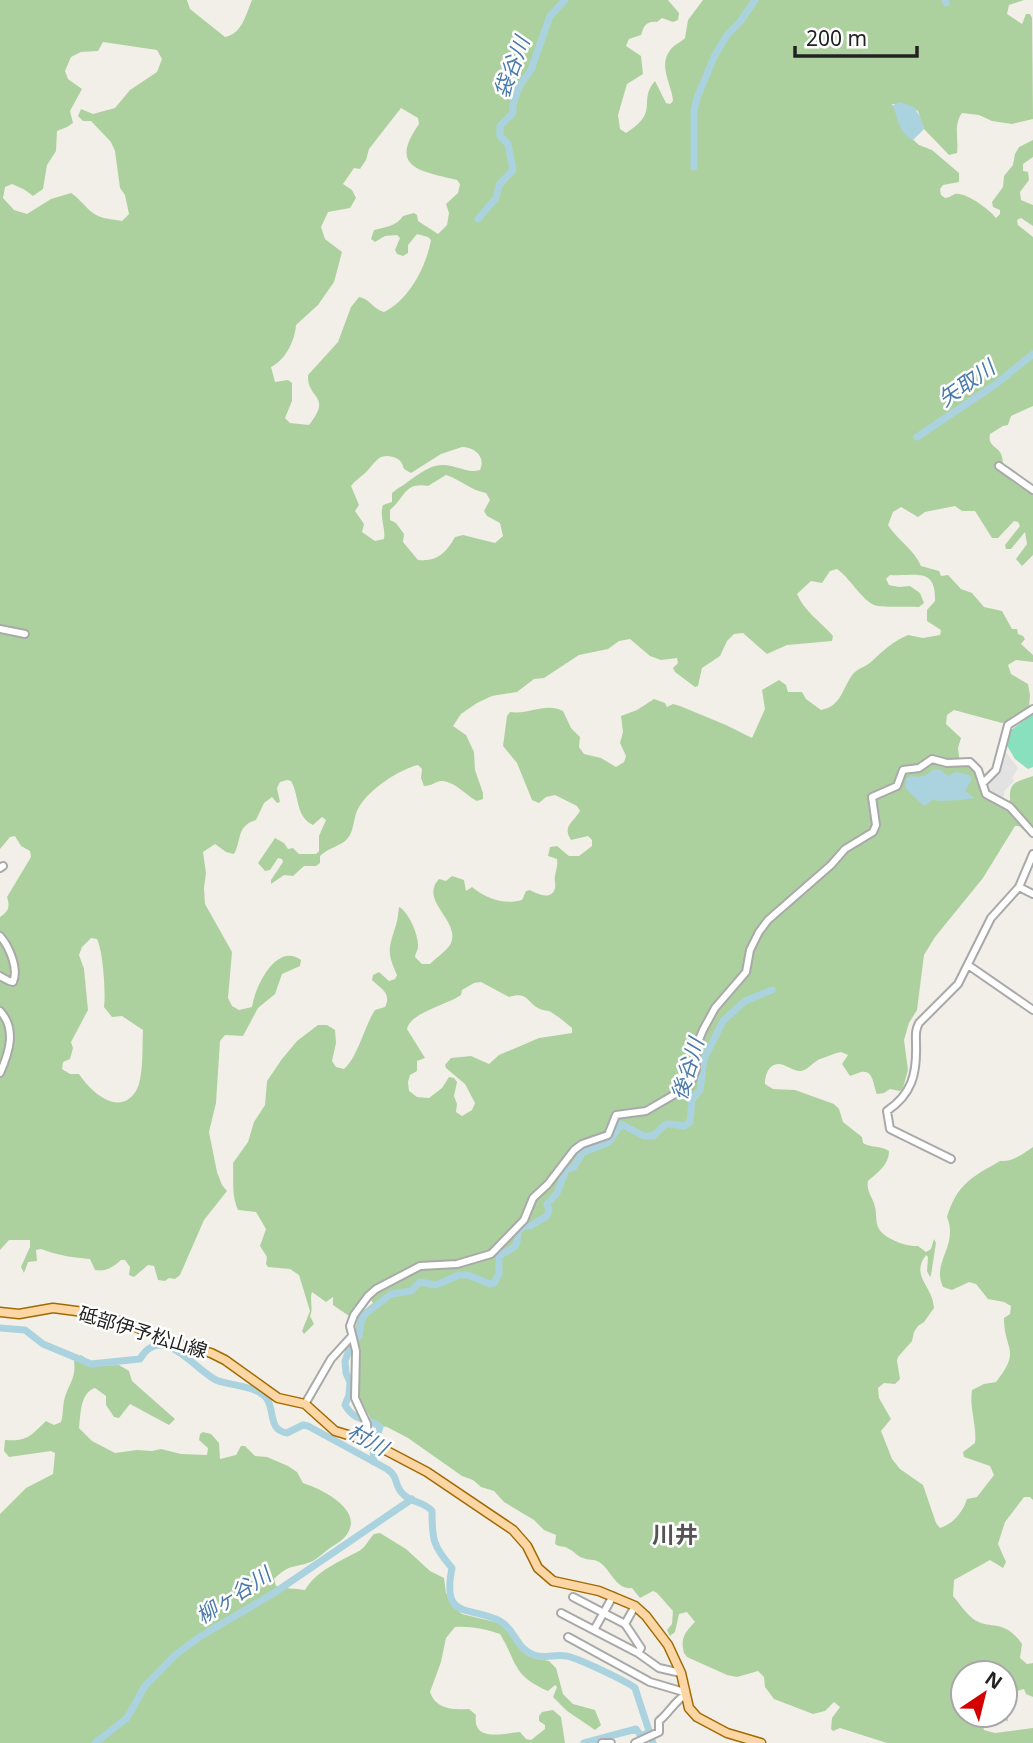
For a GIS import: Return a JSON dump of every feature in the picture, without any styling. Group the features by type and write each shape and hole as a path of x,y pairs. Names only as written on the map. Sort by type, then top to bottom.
{"main road":[{"name":"砥部伊予松山線","path":"0,1312 19,1314 53,1308 67,1309 123,1322 211,1353 278,1398 305,1404 335,1431 368,1441 427,1472 513,1530 527,1546 538,1568 553,1581 613,1596 635,1606 668,1645 681,1673 684,1694"},
{"path":"684,1694 697,1717 727,1733 761,1743"}],"street":[{"path":"999,466 1033,490"},
{"path":"0,629 25,634"},
{"path":"983,783 996,770 1008,725 1033,709"},
{"path":"368,1441 367,1424 355,1398 356,1351 350,1321 372,1292 420,1266 457,1264 491,1254 524,1220 533,1198 544,1189 560,1165 578,1147 608,1135 616,1115 646,1111 689,1086 696,1070 696,1052 703,1031 715,1008 746,972 750,950 759,932 768,920 831,865 845,849 873,832 876,825 871,800 875,794 894,789 903,770 919,768 932,759 947,763 970,762 978,770 986,794 1010,807 1033,833"},
{"path":"951,1159 890,1129 887,1111 901,1102 908,1093 914,1071 915,1030 953,990 991,918 1018,887 1033,854"},
{"path":"1018,887 1033,894"},
{"path":"0,936 7,947 16,974 13,982 0,976"},
{"path":"968,965 1033,1010"},
{"path":"0,1011 11,1032 8,1053 0,1073"},
{"path":"305,1404 331,1359 352,1336"},
{"path":"594,1630 613,1596"},
{"path":"573,1597 625,1624 641,1648 638,1653"},
{"path":"625,1624 635,1606"},
{"path":"561,1613 638,1653 657,1666 681,1673"},
{"path":"568,1637 650,1682 684,1694 659,1721 659,1732 635,1743"},
{"path":"605,1656 613,1641"},
{"path":"650,1682 657,1666"},
{"path":"603,1743 611,1743"}],"green space":[{"path":"0,0 187,0 190,9 225,37 239,28 252,0 668,0 679,13 678,20 673,22 662,18 648,23 641,35 629,39 626,46 641,56 643,74 627,84 618,115 620,129 626,133 643,119 650,88 655,81 666,103 673,101 665,68 667,55 685,38 688,20 703,0 1024,0 1009,5 1007,14 1022,24 1026,14 1030,14 1032,18 1033,119 1012,124 962,113 957,128 957,153 949,155 924,129 918,111 903,104 892,104 910,137 919,145 932,150 959,173 959,182 943,185 940,189 941,195 945,198 955,194 965,196 983,206 996,218 1000,210 993,207 992,202 1003,187 1004,176 1013,165 1019,147 1033,140 1033,157 1023,164 1023,171 1028,172 1029,180 1020,192 1021,200 1033,205 1033,226 1021,218 1017,220 1018,225 1033,237 1033,406 1011,416 1008,425 990,434 990,438 1001,454 1008,476 1018,485 1033,492 1033,555 1022,566 1016,559 1027,544 1025,532 1011,549 1006,549 1005,545 1020,526 1018,522 1014,521 998,538 992,538 975,511 962,511 955,506 925,512 918,517 901,507 893,512 888,525 921,566 939,571 941,576 948,575 961,589 972,593 984,607 1002,611 1012,629 1017,629 1018,634 1025,639 1021,644 1033,655 1033,662 1016,660 1008,665 1011,674 1028,684 1029,707 1008,722 1002,723 954,710 947,715 946,724 961,738 958,748 960,764 973,771 983,794 1007,804 1013,785 1033,776 1033,832 1028,834 1015,826 983,878 935,937 924,955 917,1010 909,1023 904,1040 908,1070 900,1091 890,1089 877,1094 868,1073 861,1072 850,1076 842,1064 848,1055 841,1052 820,1059 801,1071 781,1064 774,1065 767,1073 765,1084 773,1089 795,1090 834,1104 839,1109 843,1122 862,1137 863,1143 889,1151 885,1165 868,1181 879,1229 897,1242 918,1246 926,1252 931,1249 934,1239 936,1243 930,1277 926,1255 920,1269 934,1308 918,1326 912,1341 898,1357 900,1379 895,1384 884,1383 878,1388 879,1398 891,1419 881,1431 892,1459 900,1469 923,1485 940,1528 960,1513 967,1499 977,1497 994,1475 990,1466 964,1457 963,1452 975,1443 972,1390 996,1382 1010,1356 1004,1318 1010,1314 1011,1306 988,1299 976,1284 969,1282 952,1290 943,1287 940,1270 950,1237 947,1217 961,1189 974,1177 1000,1161 1014,1159 1033,1147 1033,1500 1024,1497 1005,1522 998,1544 1006,1562 1003,1568 990,1560 954,1580 953,1596 978,1622 1002,1627 1015,1635 1022,1644 1020,1658 1027,1664 1033,1663 1033,1697 1026,1694 1024,1689 1019,1690 1019,1659 949,1659 949,1729 984,1729 995,1733 1033,1728 1033,1743 887,1743 840,1728 833,1731 832,1718 840,1707 834,1702 825,1711 813,1714 774,1699 765,1687 764,1677 758,1671 737,1677 687,1657 683,1639 695,1622 687,1612 679,1614 675,1632 670,1636 667,1630 672,1624 673,1611 657,1593 653,1591 640,1598 632,1588 619,1584 596,1560 581,1557 555,1544 556,1535 544,1530 534,1520 504,1502 494,1491 462,1476 408,1438 387,1427 374,1425 359,1397 357,1384 361,1351 355,1330 359,1314 373,1303 364,1297 349,1316 333,1305 333,1297 326,1302 312,1292 310,1316 314,1324 304,1334 302,1331 310,1311 299,1275 290,1269 268,1267 267,1257 260,1246 266,1229 256,1212 238,1210 234,1193 233,1163 248,1142 254,1122 265,1105 267,1081 282,1059 297,1041 318,1025 327,1025 335,1030 336,1043 332,1061 336,1067 344,1069 353,1057 375,1010 385,1007 386,995 372,980 373,975 379,972 389,981 397,975 390,950 399,907 410,919 415,931 418,947 415,957 422,964 430,964 450,945 452,936 451,928 434,895 434,887 439,879 446,881 452,876 464,880 466,891 472,887 490,898 502,901 522,900 526,891 530,890 540,895 548,895 555,888 557,864 557,859 548,856 550,847 557,846 569,856 579,856 592,846 592,840 588,836 571,840 569,835 568,828 580,811 577,806 555,795 546,797 539,803 532,800 517,763 503,746 507,716 510,712 543,708 563,711 571,728 580,737 579,747 584,754 601,758 616,767 624,762 626,756 620,743 623,732 621,716 654,699 665,703 667,707 673,704 680,706 752,738 765,709 762,690 779,680 786,685 788,692 802,692 806,699 821,710 837,701 855,672 898,640 908,635 923,638 940,635 941,630 927,621 927,610 935,601 932,582 928,578 890,575 886,579 889,585 910,586 920,593 924,603 919,607 883,606 869,602 837,569 830,571 822,583 811,581 797,594 808,611 833,636 832,641 787,645 767,654 743,633 734,634 727,641 720,656 702,668 698,686 695,687 675,672 673,668 678,663 677,658 661,660 650,656 630,639 619,641 608,649 579,655 544,678 534,679 517,692 492,696 477,703 461,714 453,726 466,735 474,752 475,770 483,799 477,801 446,781 424,786 422,769 418,765 402,771 385,781 364,800 357,811 352,831 345,841 320,856 320,863 316,866 304,866 293,876 284,875 271,884 283,862 282,859 278,858 270,870 265,871 258,863 275,838 299,854 316,854 319,851 319,836 326,820 322,817 313,825 303,817 291,781 280,782 277,788 280,802 277,803 272,797 264,803 256,820 245,826 234,854 215,844 203,852 206,873 205,904 232,952 228,998 232,1006 239,1010 252,1007 262,979 275,962 292,956 301,960 300,966 282,974 275,994 258,1008 243,1036 225,1035 220,1041 216,1103 209,1132 217,1172 227,1191 204,1220 180,1275 175,1279 158,1280 154,1266 148,1265 134,1277 129,1275 130,1267 125,1260 106,1270 95,1270 90,1259 41,1249 36,1250 37,1261 28,1262 24,1273 21,1267 30,1247 30,1240 9,1240 0,1250 0,917 7,911 7,897 31,857 30,851 21,846 15,836 10,837 0,849","holes":["103,42 157,50 162,59 157,72 130,90 115,108 93,114 81,109 78,116 83,121 91,121 111,142 115,151 120,188 125,195 129,214 122,221 100,216 90,211 71,193 51,199 27,214 14,210 3,198 5,187 12,184 33,196 43,189 47,165 56,151 57,131 73,123 70,111 82,89 68,79 65,71 71,57 81,52 98,51","401,108 418,118 419,124 407,150 412,165 431,174 457,180 460,184 458,193 446,204 449,213 447,225 438,234 418,221 414,213 403,216 390,226 374,230 371,239 375,242 385,236 397,235 400,238 395,250 403,256 408,253 408,245 417,234 428,237 431,240 421,271 409,291 384,312 359,297 351,307 338,342 308,375 311,389 319,402 316,415 309,425 290,423 285,418 292,401 292,383 288,380 275,382 271,367 281,360 289,349 296,325 318,305 334,282 342,252 325,239 321,227 328,212 350,208 356,198 352,190 343,184 354,168 360,169 369,149","467,447 480,457 480,470 447,465 424,471 392,493 392,502 383,505 384,539 375,541 362,532 364,524 355,511 359,505 351,486 376,461 383,456 397,459 404,469 411,473 441,454","446,475 486,493 490,500 484,511 487,516 500,523 503,536 495,543 463,535 455,537 448,548 436,558 418,560 403,542 404,534 396,523 390,520 390,510 409,489 420,485 428,486","91,938 97,939 104,972 104,1007 112,1017 122,1016 143,1030 139,1085 129,1099 121,1102 105,1099 90,1088 79,1074 70,1074 62,1069 63,1062 70,1059 73,1048 71,1042 88,1010 84,969 79,955 82,947","481,982 509,997 523,996 538,1008 555,1015 572,1028 572,1033 539,1038 499,1055 489,1064 471,1056 451,1058 445,1065 446,1068 465,1084 475,1103 472,1110 462,1116 456,1112 454,1096 457,1082 454,1078 449,1077 442,1088 429,1098 417,1097 409,1091 410,1075 417,1071 417,1061 425,1058 407,1029 422,1013 455,999 461,995 462,990"]},
{"path":"1033,714 1033,767 1028,769 1015,759 1006,744 1011,730"},
{"path":"81,1355 97,1366 119,1365 129,1371 132,1381 175,1419 169,1425 130,1404 119,1418 114,1417 106,1405 106,1396 95,1388 86,1394 84,1399 79,1428 92,1441 115,1453 161,1449 181,1454 207,1455 208,1448 199,1440 200,1434 211,1434 219,1443 220,1459 236,1455 241,1446 245,1446 255,1456 267,1457 288,1466 297,1472 303,1483 332,1497 347,1511 351,1519 350,1528 344,1538 313,1561 285,1570 274,1579 276,1586 305,1590 322,1572 359,1551 374,1534 380,1533 406,1549 430,1571 444,1578 446,1593 462,1614 499,1623 507,1629 516,1644 535,1658 549,1661 556,1668 563,1694 573,1704 595,1710 601,1725 595,1730 567,1711 553,1697 557,1687 555,1685 548,1691 528,1680 517,1668 500,1634 478,1628 455,1627 446,1638 430,1692 436,1702 451,1709 469,1709 476,1715 476,1724 484,1733 520,1732 526,1739 531,1740 545,1729 539,1716 542,1712 553,1710 561,1717 565,1743 0,1743 0,1514 26,1488 53,1474 55,1453 51,1451 9,1457 4,1451 5,1440 24,1439 46,1421 54,1425 61,1422 65,1397 74,1375 74,1361"}],"shaded area":[{"path":"1004,750 1018,768 1012,778 1014,781 1005,790 1003,799 987,791 987,787 999,770"}],"water":[{"path":"900,102 914,107 921,118 924,129 913,140 903,131 891,106"},
{"path":"934,769 941,770 948,776 956,772 970,775 972,779 965,791 975,798 933,800 924,806 906,789 906,779 911,776 924,776"}],"waterway":[{"name":"袋谷川","path":"478,219 496,198 499,185 513,170 508,144 500,136 500,126 513,113 513,104 520,85 531,70 550,16 565,0"},
{"path":"694,167 694,111 697,98 714,57 727,35 755,0"},
{"name":"矢取川","path":"917,437 996,384 1033,354"},
{"name":"後谷川","path":"374,1462 373,1449 380,1427 353,1415 345,1405 350,1382 345,1361 351,1345 359,1336 364,1315 391,1294 411,1291 420,1282 436,1285 459,1275 468,1275 490,1284 494,1283 499,1274 499,1256 515,1245 518,1231 547,1216 547,1204 557,1193 566,1170 574,1167 582,1153 609,1142 621,1124 644,1136 653,1136 666,1125 684,1126 690,1122 692,1100 700,1090 704,1059 723,1021 745,1001 772,990"},
{"name":"村川","path":"0,1328 25,1330 43,1344 91,1364 140,1359 149,1349 158,1345 168,1346 216,1380 263,1394 269,1404 274,1424 281,1431 287,1433 303,1425 308,1426 387,1469 405,1496 432,1511 435,1542 452,1568 450,1585 455,1604 461,1609 500,1621 528,1652 546,1657 572,1657 635,1688 653,1743"},
{"name":"柳ヶ谷川","path":"95,1743 127,1718 145,1686 175,1655 201,1636 274,1593 412,1499"},
{"path":"584,1743 636,1729 641,1736 650,1732"}],"district":[{"name":"川井","path":"675,1534"}]}
